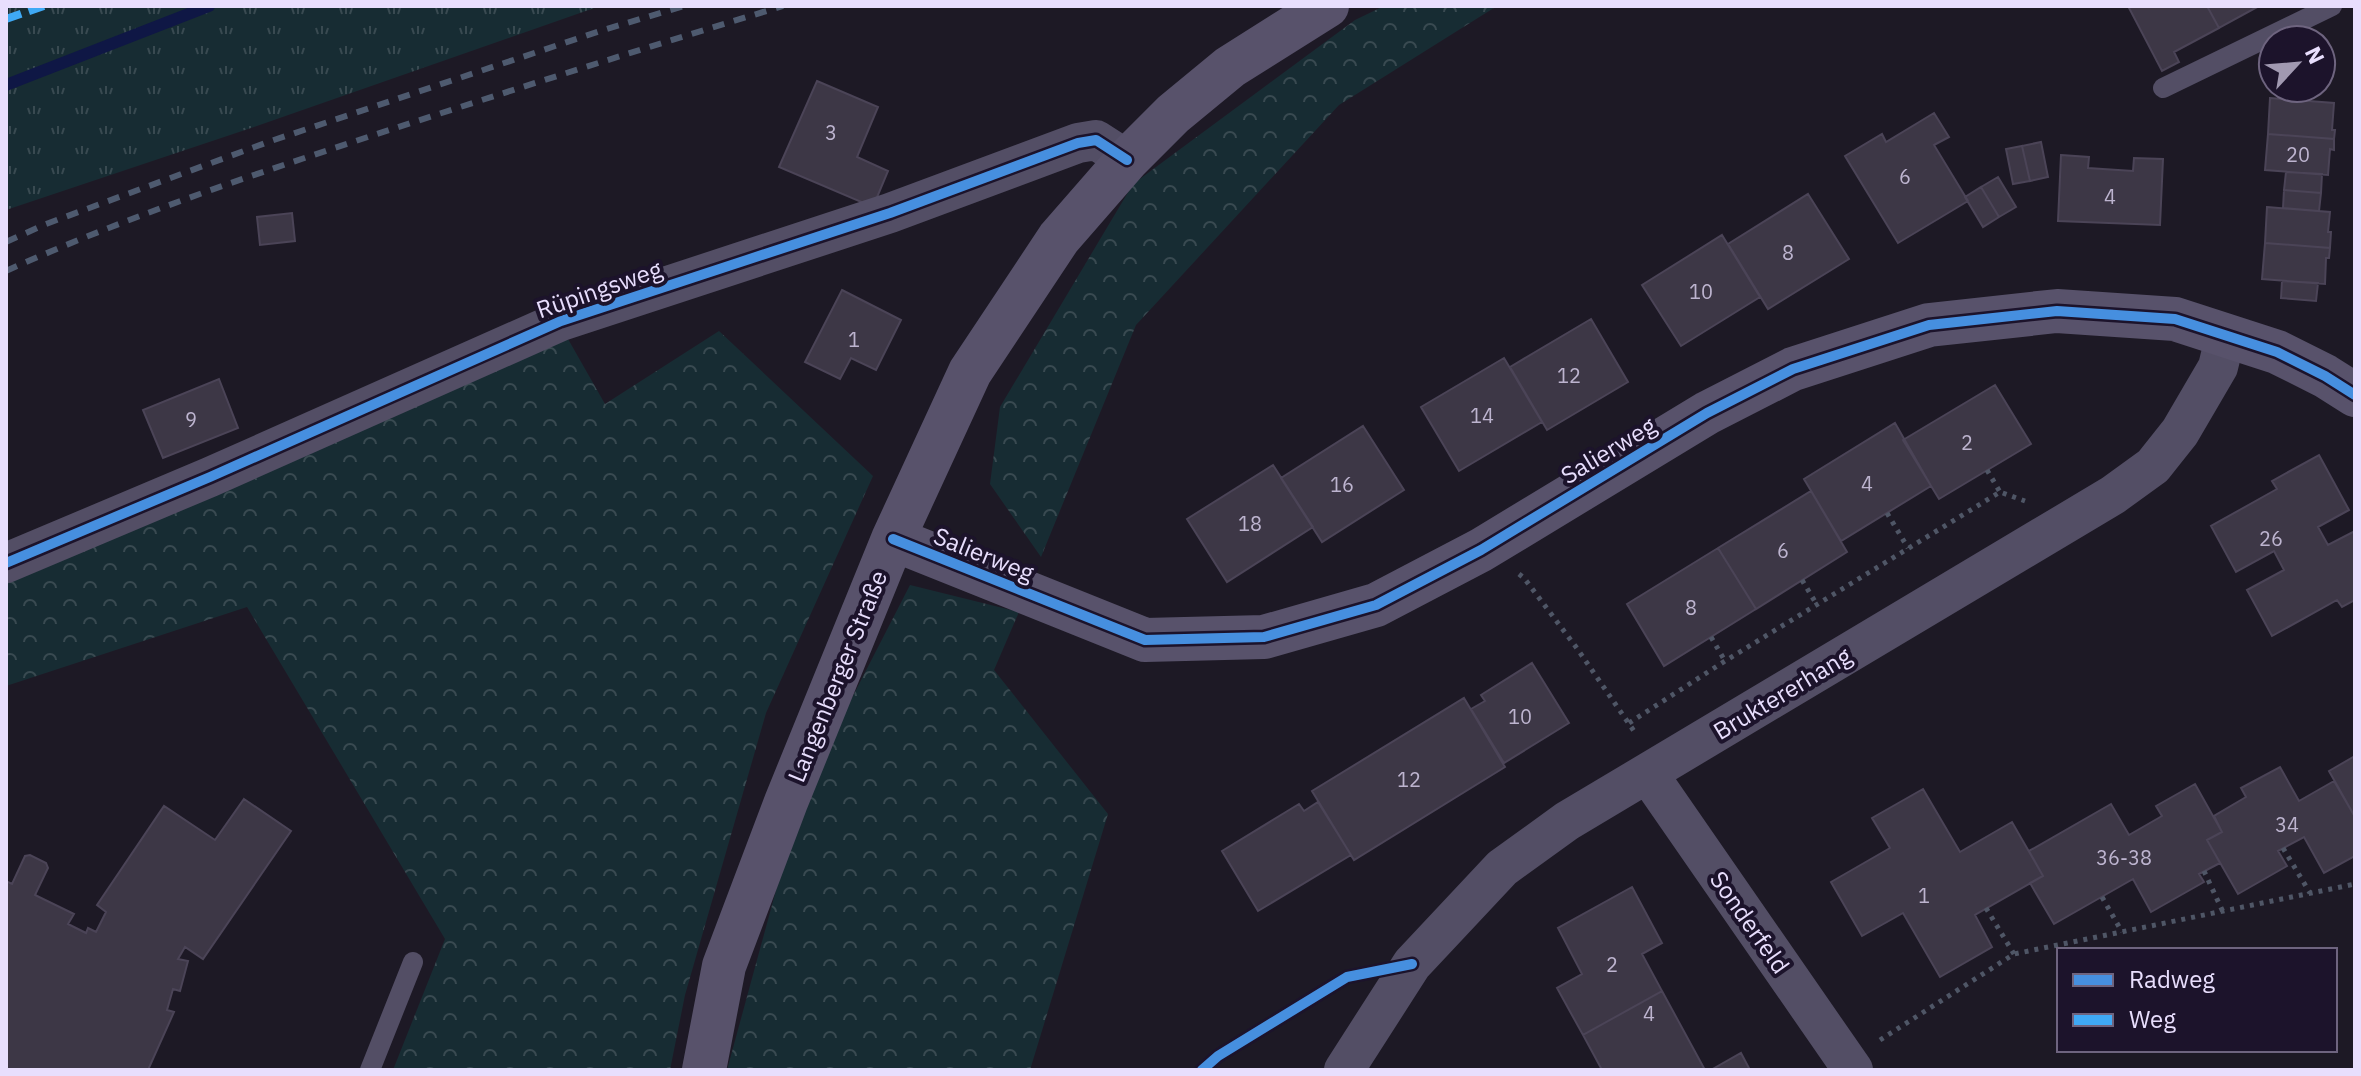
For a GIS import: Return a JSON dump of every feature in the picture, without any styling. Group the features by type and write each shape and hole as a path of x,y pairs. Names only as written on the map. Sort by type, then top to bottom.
{"street":[{"name":"Langenberger Straße","path":"704,1070 724,966 786,802 893,539 970,372 1059,238 1127,160 1173,114 1230,67 1327,6"},
{"name":"Rüpingsweg","path":"6,563 210,477 561,321 890,213 1078,143 1096,140 1127,160"},
{"name":"Salierweg","path":"893,539 1145,640 1264,637 1376,605 1481,550 1707,413 1793,369 1929,325 2057,311 2175,319 2277,352 2355,395"},
{"name":"Bruktererhang","path":"1344,1070 1412,964 1502,868 1567,821 2113,495 2153,466 2180,432 2218,367 2226,334"},
{"name":"Sonderfeld","path":"1653,770 1850,1066"}],"lane":[{"path":"2163,88 2332,6"},
{"path":"370,1070 413,962"}],"path":[{"path":"1987,470 2000,492 2075,518"},
{"path":"1629,723 2000,492"},
{"path":"1887,513 1908,548"},
{"path":"1524,578 1629,723 1653,770"},
{"path":"1802,580 1817,605"},
{"path":"1711,637 1725,661"},
{"path":"2283,848 2310,893"},
{"path":"2204,871 2223,912"},
{"path":"1850,1066 2014,954 2355,884"},
{"path":"2102,897 2122,932"},
{"path":"1986,908 2014,954"}],"green space":[{"path":"6,6 600,6 6,210"},
{"path":"1384,6 1497,6 1339,105 1136,325 1041,557 990,484 1000,407 1133,184 1355,20"},
{"path":"719,331 873,476 766,713 685,995 670,1070 393,1070 445,939 247,607 6,686 6,574 568,339 605,404"},
{"path":"910,585 1019,612 994,670 1108,814 1030,1070 727,1070 802,795"}],"building":[{"path":"2128,6 2207,6 2219,28 2174,52 2179,62 2162,71"},
{"path":"2207,6 2259,6 2219,28"},
{"path":"817,81 878,107 857,157 888,171 873,207 779,167"},
{"path":"2270,104 2334,104 2334,139 2268,134"},
{"path":"1934,113 1949,137 1934,145 1968,201 1898,243 1845,156 1882,134 1886,142"},
{"path":"2268,134 2334,139 2328,175 2265,170"},
{"path":"2041,142 2048,177 2030,181 2022,146"},
{"path":"2022,146 2030,181 2013,184 2006,149"},
{"path":"2061,155 2089,157 2088,168 2133,171 2134,158 2163,159 2160,225 2058,221"},
{"path":"2286,172 2322,174 2321,193 2284,190"},
{"path":"1998,177 2016,207 1999,217 1981,187"},
{"path":"1981,187 1999,217 1983,227 1965,197"},
{"path":"2284,190 2321,193 2319,211 2283,208"},
{"path":"1808,194 1849,259 1768,309 1728,244"},
{"path":"2267,207 2330,212 2330,248 2265,243"},
{"path":"292,213 295,241 260,245 257,217"},
{"path":"1722,235 1760,297 1681,346 1642,285"},
{"path":"2265,243 2330,248 2329,258 2326,258 2325,284 2262,279"},
{"path":"2282,281 2318,283 2316,301 2281,298"},
{"path":"842,290 901,320 876,370 851,358 840,379 805,362"},
{"path":"1591,319 1628,382 1547,430 1510,367"},
{"path":"1504,358 1542,422 1459,471 1421,407"},
{"path":"219,379 238,428 163,458 143,410"},
{"path":"1995,385 2031,444 1939,499 1903,440"},
{"path":"1895,423 1931,486 1841,541 1804,479"},
{"path":"1363,426 1404,490 1322,542 1281,478"},
{"path":"2319,455 2349,510 2318,527 2328,545 2355,531 2355,600 2342,607 2337,600 2272,636 2247,590 2284,570 2274,551 2236,572 2211,526 2277,489 2272,481"},
{"path":"1273,465 1313,527 1227,582 1187,519"},
{"path":"1811,491 1847,552 1756,609 1718,548"},
{"path":"1718,548 1756,609 1664,666 1627,604"},
{"path":"1532,663 1569,723 1504,763 1471,709 1485,701 1481,695"},
{"path":"1464,698 1505,767 1354,860 1312,791"},
{"path":"2355,756 2355,817 2329,771"},
{"path":"2280,767 2299,801 2334,781 2355,817 2355,856 2324,873 2304,837 2278,851 2287,866 2238,894 2207,840 2222,832 2214,816 2246,797 2241,788"},
{"path":"2195,784 2222,832 2207,840 2220,863 2199,874 2204,882 2151,912 2133,879 2054,924 2030,883 2043,876 2029,851 2111,804 2129,835 2162,816 2156,806"},
{"path":"1923,789 1960,852 2012,822 2043,876 1975,915 1992,947 1940,977 1903,913 1862,936 1831,882 1890,848 1872,818"},
{"path":"244,799 291,831 203,959 185,947 178,959 188,961 180,991 173,989 167,1010 174,1012 148,1070 6,1070 6,881 12,884 25,856 30,855 46,863 48,868 35,895 74,914 68,924 86,933 88,928 96,932 106,912 97,905 164,806 215,840"},
{"path":"1318,802 1351,855 1258,911 1222,851 1299,804 1304,811"},
{"path":"1632,887 1662,943 1642,954 1662,991 1583,1035 1557,988 1582,974 1558,928"},
{"path":"1662,991 1705,1070 1602,1070 1583,1035"},
{"path":"1741,1053 1750,1070 1711,1070"}],"waterway":[{"path":"6,85 209,6"}],"railway":[{"path":"6,242 46,224 268,142 684,6"},
{"path":"6,271 143,215 283,165 783,6"}],"marked path":[{"path":"6,19 44,6"}],"cycle path":[{"path":"6,563 210,477 561,321 890,213 1078,143 1096,140 1127,160"},
{"path":"893,539 1145,640 1264,637 1376,605 1481,550 1707,413 1793,369 1929,325 2057,311 2175,319 2277,352 2355,395"},
{"path":"1202,1070 1218,1056 1347,977 1412,964"}]}
